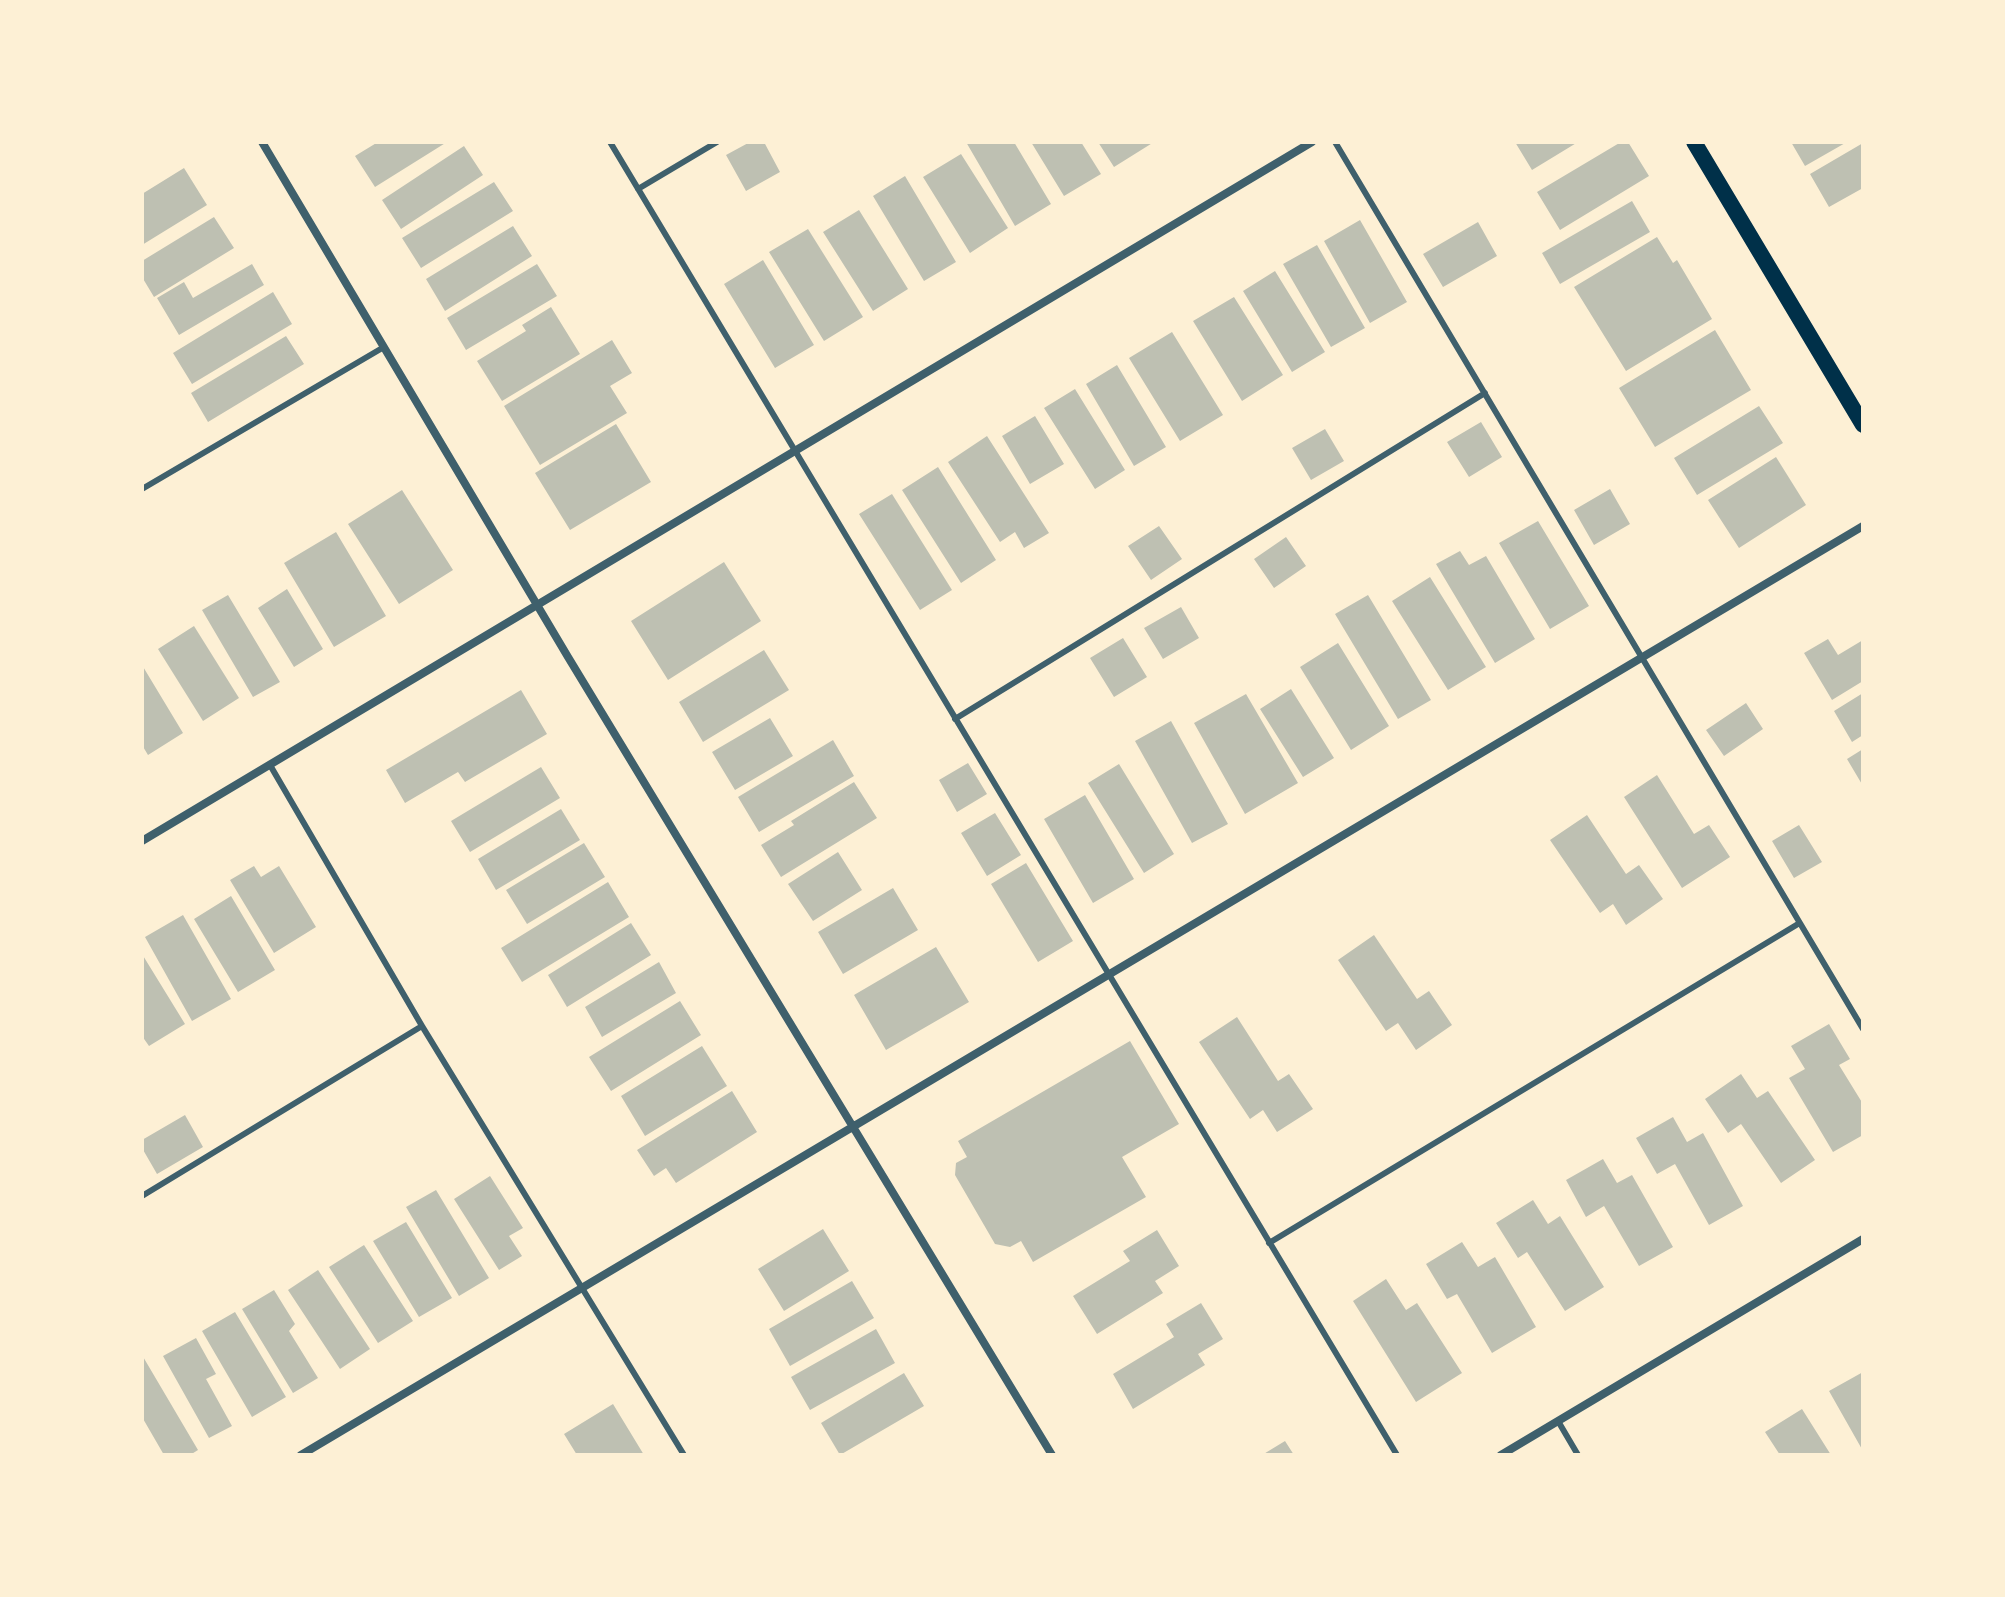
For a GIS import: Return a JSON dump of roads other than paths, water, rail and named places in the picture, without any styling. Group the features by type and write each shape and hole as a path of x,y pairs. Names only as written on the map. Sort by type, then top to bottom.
{"main road":[{"path":"1694,142 1863,425"}],"street":[{"path":"262,142 537,605 1052,1455"},
{"path":"142,841 1312,142"},
{"path":"301,1455 1863,526"},
{"path":"1501,1455 1863,1239"}],"lane":[{"path":"610,142 1397,1455"},
{"path":"638,189 717,142"},
{"path":"1335,142 1863,1029"},
{"path":"142,489 384,347"},
{"path":"955,719 1485,393"},
{"path":"270,765 422,1026 684,1455"},
{"path":"1269,1243 1798,924"},
{"path":"142,1196 422,1026"},
{"path":"1558,1421 1578,1455"}]}
